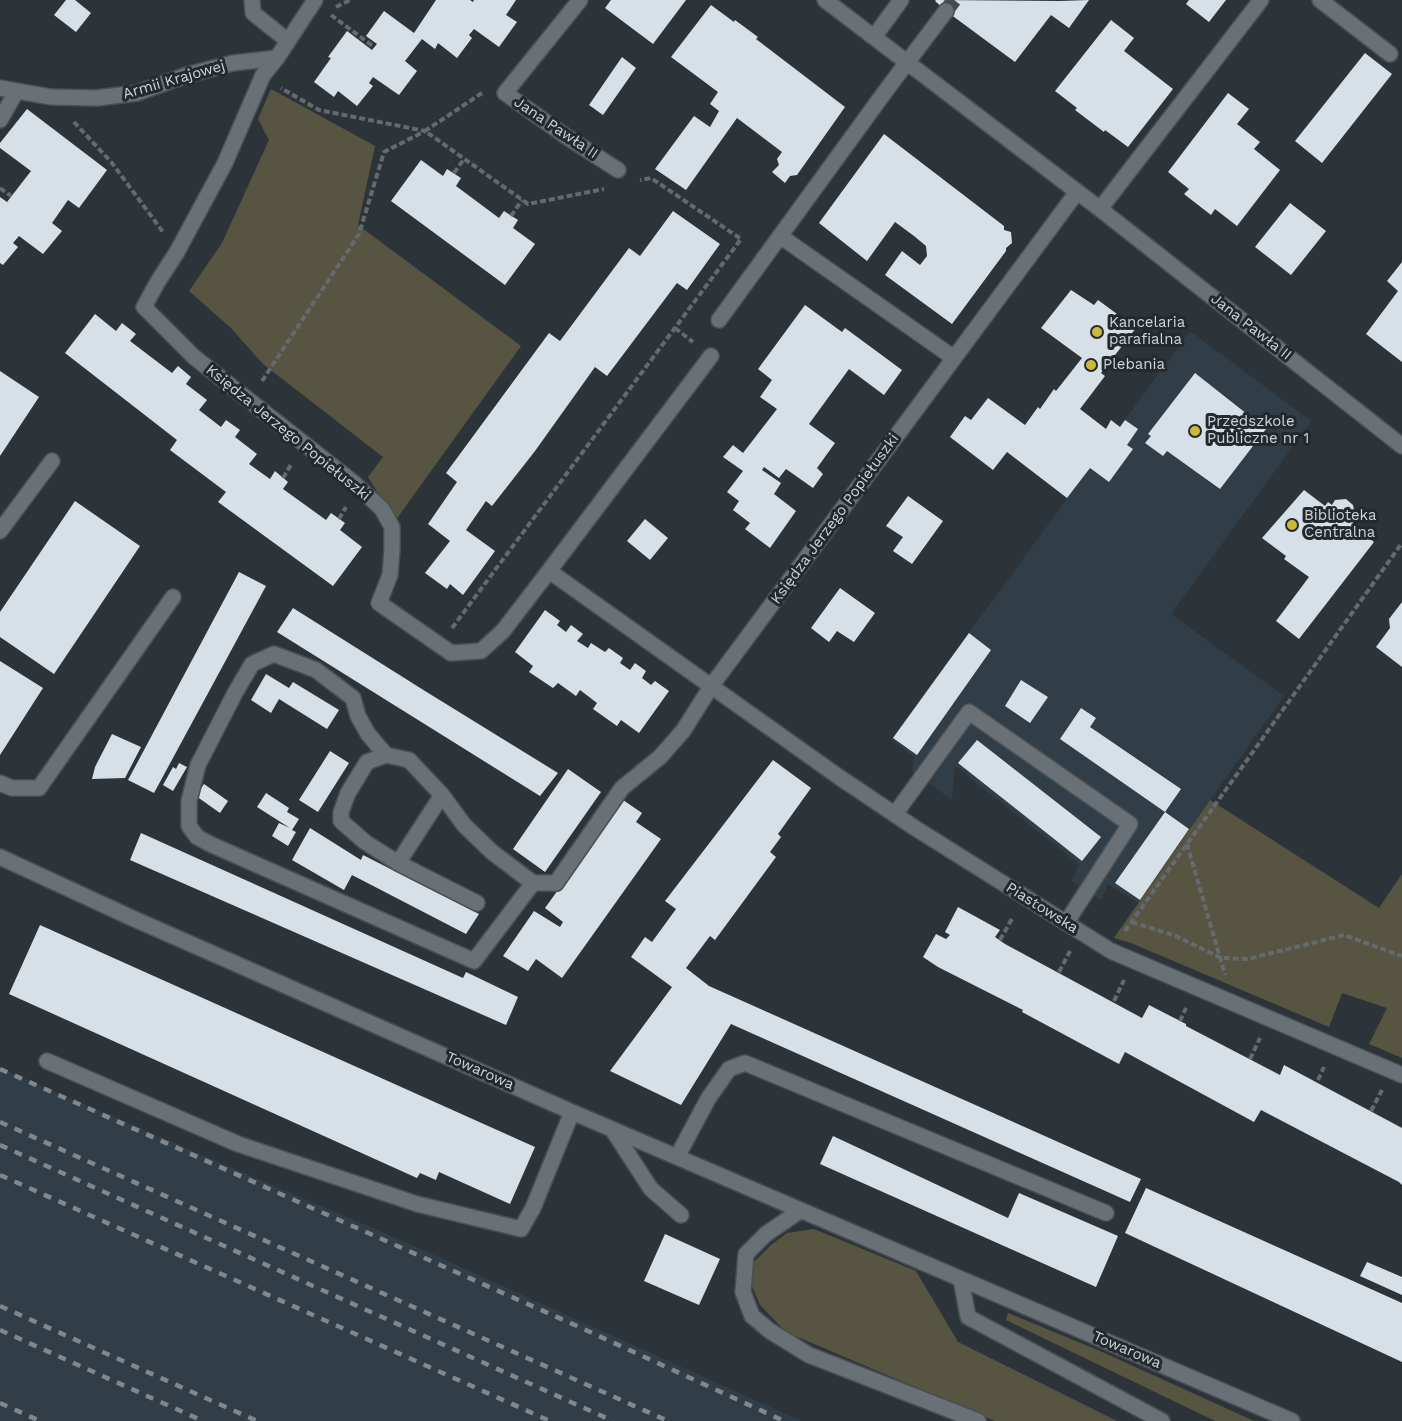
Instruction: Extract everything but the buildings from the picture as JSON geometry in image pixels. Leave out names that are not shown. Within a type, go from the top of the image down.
[{"type":"street","points":[[252,0],[253,13],[288,41]]},
{"type":"street","points":[[177,252],[225,163],[263,75],[278,58],[315,0]]},
{"type":"street","name":"Jana Pawła II","points":[[580,0],[505,93],[618,170]]},
{"type":"street","name":"Jana Pawła II","points":[[825,0],[1077,192],[1402,446]]},
{"type":"street","points":[[874,37],[901,0]]},
{"type":"street","points":[[1100,210],[1261,0]]},
{"type":"street","points":[[1320,0],[1390,54]]},
{"type":"street","points":[[719,320],[946,11]]},
{"type":"street","name":"Armii Krajowej","points":[[0,88],[51,97],[97,98],[137,93],[233,63],[278,58]]},
{"type":"street","points":[[0,120],[16,92]]},
{"type":"street","name":"Księdza Jerzego Popiełuszki","points":[[533,883],[556,883],[622,788],[660,757],[683,731],[712,685],[1077,192]]},
{"type":"street","points":[[780,236],[954,358]]},
{"type":"street","name":"Księdza Jerzego Popiełuszki","points":[[177,252],[144,307],[194,357],[354,483],[382,510],[392,527],[392,550],[390,575],[379,603],[451,653],[481,651],[503,631],[711,356]]},
{"type":"street","points":[[0,531],[52,462]]},
{"type":"street","points":[[549,571],[712,685]]},
{"type":"street","points":[[0,783],[12,788],[39,788],[173,597]]},
{"type":"street","points":[[386,755],[368,734],[358,716],[353,698],[316,670],[274,654],[252,664],[198,765],[189,801],[189,826],[197,837],[210,844],[474,961],[533,883],[492,852],[464,825],[442,795],[409,760],[386,755],[367,762],[348,793],[341,812],[341,821],[365,842],[398,863],[477,903]]},
{"type":"street","name":"Piastowska","points":[[712,685],[839,777],[1111,951],[1402,1075]]},
{"type":"street","points":[[895,814],[969,712],[1130,824],[1066,923]]},
{"type":"street","points":[[398,863],[442,795]]},
{"type":"street","name":"Towarowa","points":[[0,857],[132,918],[572,1112],[1292,1421]]},
{"type":"street","points":[[47,1061],[238,1144],[417,1204],[520,1229],[533,1208],[572,1112]]},
{"type":"street","points":[[677,1157],[708,1099],[729,1069],[746,1063],[1106,1213]]},
{"type":"street","points":[[612,1129],[651,1189],[681,1215]]},
{"type":"street","points":[[801,1210],[766,1234],[746,1254],[742,1292],[752,1316],[770,1331],[809,1355],[978,1421]]},
{"type":"street","points":[[962,1279],[968,1317],[1162,1421]]},
{"type":"path","points":[[327,13],[374,47]]},
{"type":"path","points":[[263,75],[320,110],[425,131],[528,204],[607,188]]},
{"type":"path","points":[[249,400],[359,234],[384,152],[425,131],[482,94],[489,84]]},
{"type":"path","points":[[51,97],[112,163],[177,252]]},
{"type":"path","points":[[454,174],[464,159]]},
{"type":"path","points":[[448,634],[741,239],[651,178],[629,183]]},
{"type":"path","points":[[0,188],[11,196]]},
{"type":"path","points":[[511,216],[522,200]]},
{"type":"path","points":[[1402,543],[1132,922],[1176,936],[1221,958],[1248,959],[1344,935],[1402,956]]},
{"type":"path","points":[[1187,843],[1232,1004]]},
{"type":"shaded area","points":[[271,89],[375,146],[358,225],[521,346],[395,521],[368,477],[383,457],[263,364],[231,328],[189,291],[222,243],[269,140],[258,119]]},
{"type":"shaded area","points":[[1190,331],[1311,421],[1171,614],[1284,696],[1137,903],[1108,884],[1101,900],[1072,881],[1079,864],[955,766],[952,800],[912,771],[914,757],[891,739]]},
{"type":"shaded area","points":[[1210,800],[1379,908],[1402,874],[1402,1058],[1369,1044],[1387,1008],[1342,993],[1329,1027],[1131,943],[1114,938]]},
{"type":"shaded area","points":[[0,1068],[414,1246],[801,1421],[0,1421]]},
{"type":"shaded area","points":[[814,1229],[916,1271],[958,1342],[1117,1421],[995,1421],[786,1332],[760,1305],[751,1284],[752,1264],[787,1233]]},
{"type":"shaded area","points":[[1008,1313],[1100,1351],[1254,1421],[1215,1421],[1006,1320]]},
{"type":"tunnel","points":[[946,11],[954,0]]},
{"type":"railway","points":[[0,1069],[577,1326],[784,1421]]},
{"type":"railway","points":[[0,1122],[668,1421]]},
{"type":"railway","points":[[0,1145],[613,1421]]},
{"type":"railway","points":[[0,1175],[550,1421]]},
{"type":"railway","points":[[0,1306],[257,1421]]},
{"type":"railway","points":[[0,1330],[203,1421]]},
{"type":"railway","points":[[0,1403],[40,1421]]},
{"type":"place","name":"Kancelaria parafialna","points":[[1097,332]]},
{"type":"place","name":"Plebania","points":[[1091,365]]},
{"type":"place","name":"Przedszkole Publiczne nr 1","points":[[1195,431]]},
{"type":"place","name":"Biblioteka Centralna","points":[[1292,525]]}]
